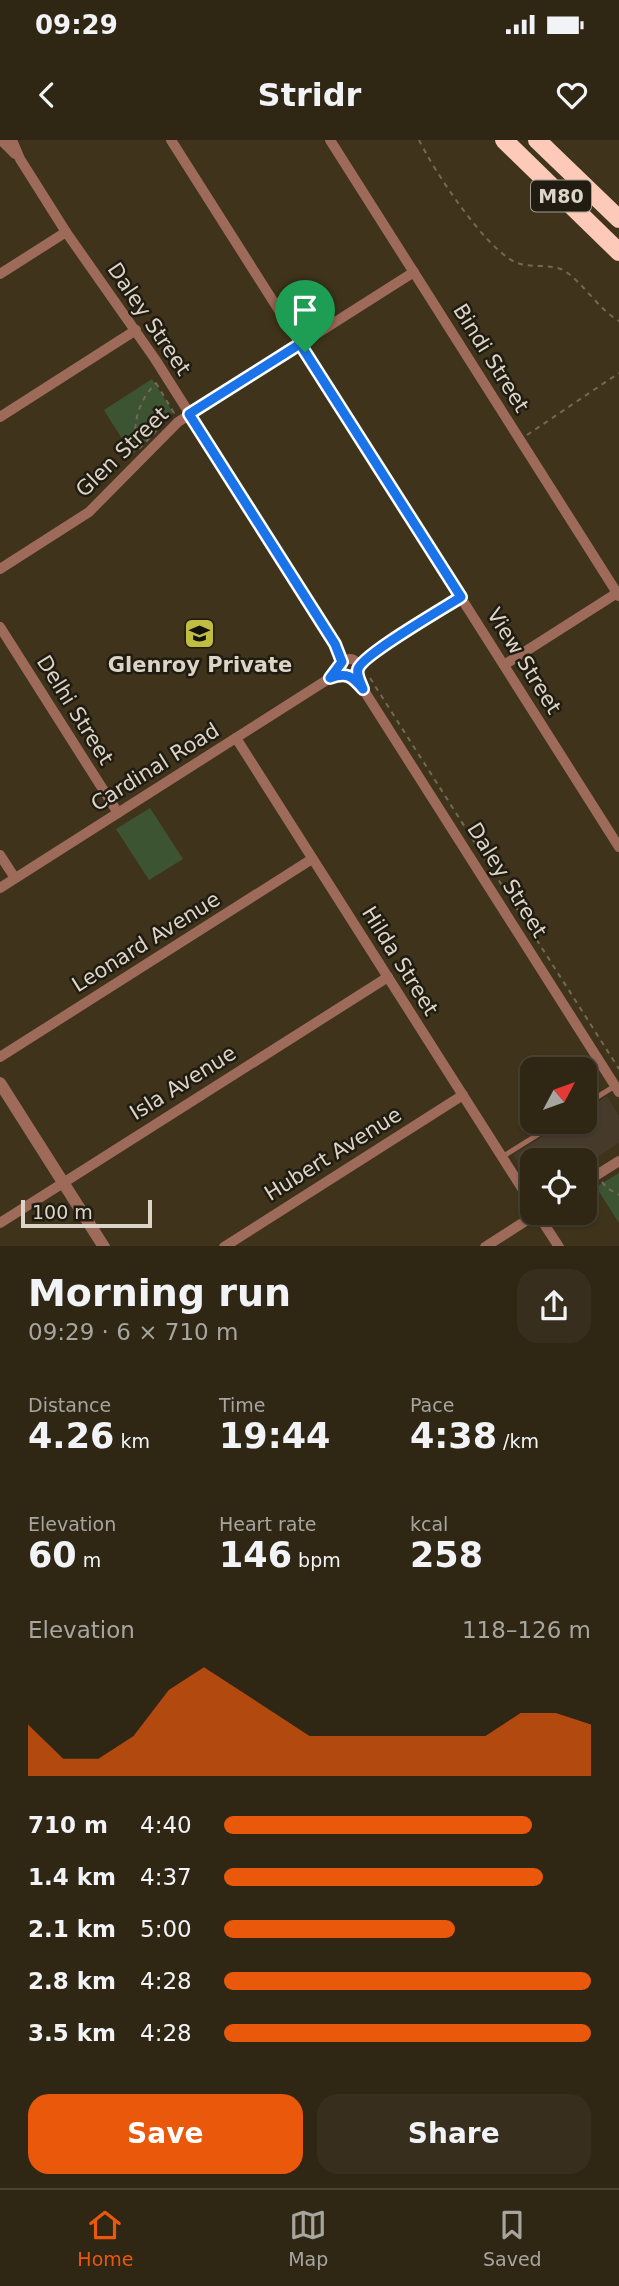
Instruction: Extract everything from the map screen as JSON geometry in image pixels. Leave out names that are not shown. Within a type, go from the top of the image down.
[{"type":"highway","name":"M80","points":[[504,140],[619,252]]},
{"type":"highway","name":"M80","points":[[537,140],[619,219]]},
{"type":"street","name":"Daley Street","points":[[1,140],[20,159]]},
{"type":"street","name":"Daley Street","points":[[12,140],[20,159],[66,232],[136,330],[617,1089]]},
{"type":"street","name":"View Street","points":[[171,140],[619,847]]},
{"type":"street","name":"Bindi Street","points":[[330,140],[618,594]]},
{"type":"street","points":[[0,274],[66,232]]},
{"type":"street","name":"Glen Street","points":[[0,569],[89,512],[189,414],[414,272]]},
{"type":"street","points":[[0,417],[136,330]]},
{"type":"street","points":[[504,665],[618,594]]},
{"type":"street","name":"Cardinal Road","points":[[0,888],[461,597]]},
{"type":"street","name":"Delhi Street","points":[[0,628],[118,813]]},
{"type":"street","name":"Hilda Street","points":[[236,738],[520,1185]]},
{"type":"street","points":[[0,855],[15,878]]},
{"type":"street","name":"Leonard Avenue","points":[[0,1057],[313,859]]},
{"type":"street","name":"Isla Avenue","points":[[0,1223],[388,977]]},
{"type":"street","points":[[0,1083],[103,1246]]},
{"type":"street","name":"Hubert Avenue","points":[[226,1246],[463,1095]]},
{"type":"street","points":[[597,1175],[619,1161]]},
{"type":"street","points":[[487,1246],[520,1225]]},
{"type":"street","points":[[545,1225],[558,1246]]},
{"type":"lane","points":[[597,1099],[617,1089]]},
{"type":"lane","points":[[502,1157],[539,1134]]},
{"type":"path","points":[[419,140],[457,200],[498,250],[518,264],[561,269],[619,321]]},
{"type":"path","points":[[520,439],[619,373]]},
{"type":"path","points":[[156,383],[174,413],[137,451],[136,417],[144,399],[156,383]]},
{"type":"path","points":[[370,678],[619,1069]]},
{"type":"shaded area","points":[[607,1096],[619,1116],[619,1143],[597,1157],[597,1148],[524,1148],[547,1134],[597,1134],[597,1102]]},
{"type":"shaded area","points":[[520,1151],[520,1166],[513,1155]]},
{"type":"green space","points":[[152,379],[172,414],[132,455],[104,410]]},
{"type":"green space","points":[[150,808],[183,859],[149,880],[116,829]]},
{"type":"green space","points":[[619,1173],[619,1223],[597,1189]]},
{"type":"place","name":"Glenroy Private","points":[[200,633]]},
{"type":"route","points":[[300,344],[305,352],[461,597],[372,654],[358,666],[356,672],[363,689],[351,675],[330,678],[342,662],[335,644],[189,414],[300,344]]}]
